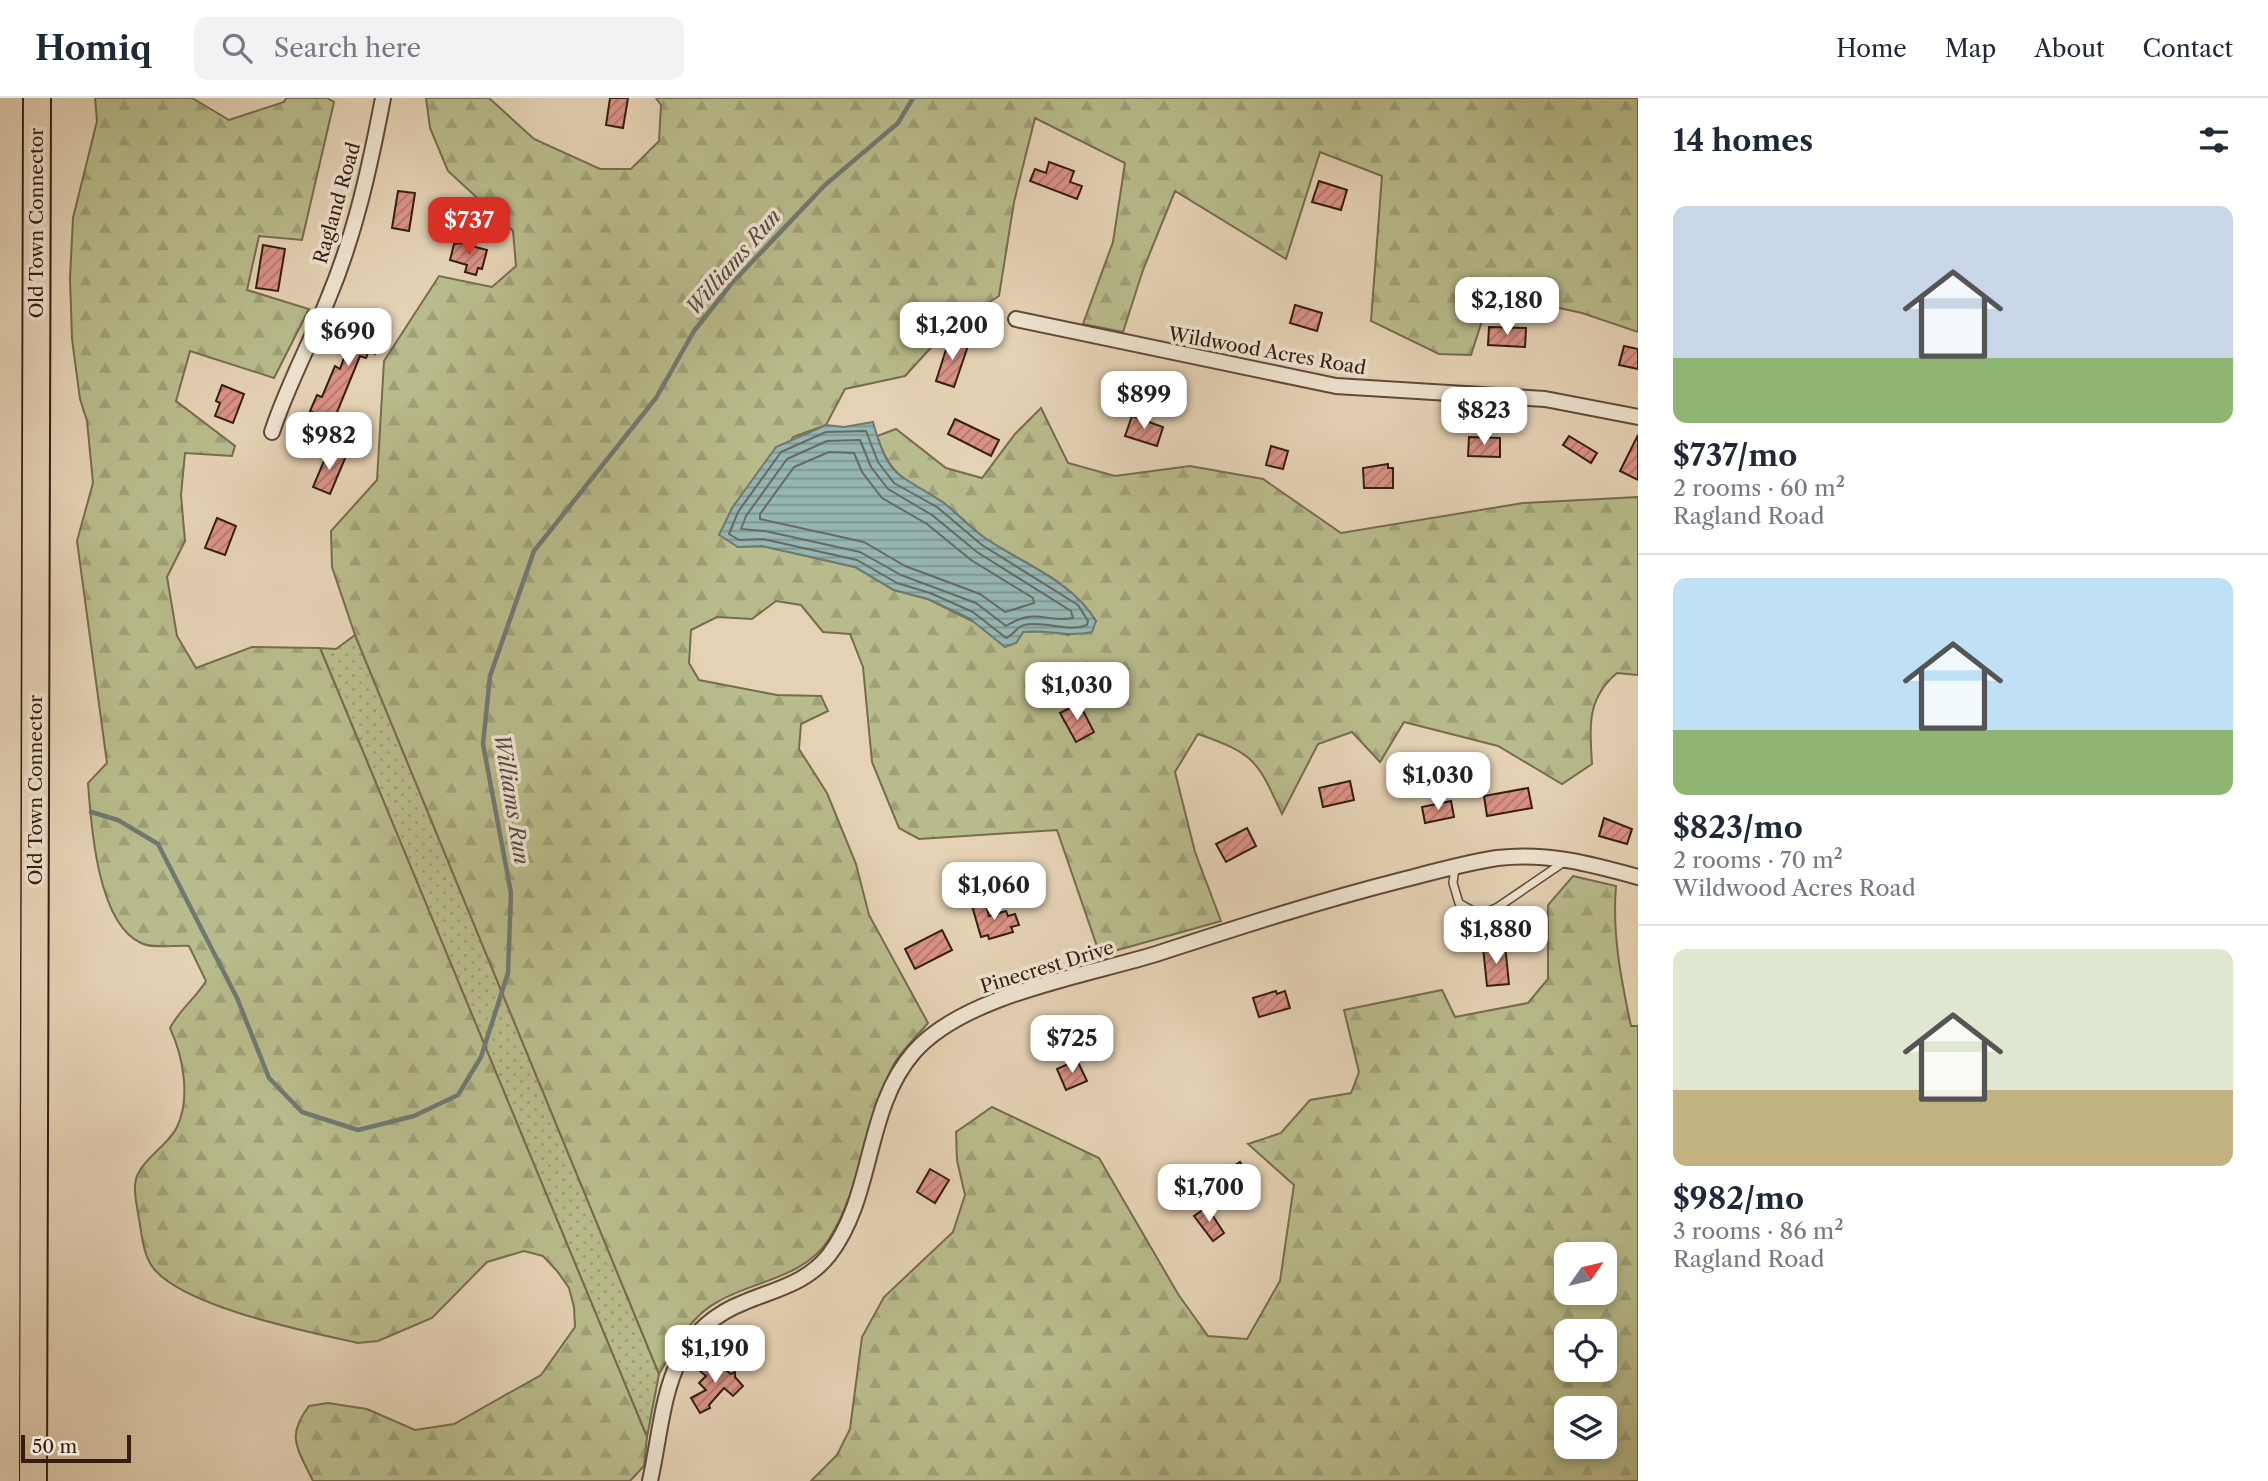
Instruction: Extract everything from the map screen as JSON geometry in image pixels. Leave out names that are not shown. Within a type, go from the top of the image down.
[{"type":"highway","name":"Old Town Connector","points":[[6,1481],[9,98]]},
{"type":"highway","name":"Old Town Connector","points":[[33,1481],[37,98]]},
{"type":"street","name":"Ragland Road","points":[[272,432],[285,392],[329,298],[345,254],[362,195],[383,98]]},
{"type":"street","name":"Wildwood Acres Road","points":[[1016,319],[1336,386],[1545,399],[1638,416]]},
{"type":"street","name":"Pinecrest Drive","points":[[650,1481],[662,1403],[680,1360],[698,1334],[725,1311],[797,1282],[828,1256],[854,1208],[893,1085],[901,1070],[926,1040],[949,1024],[1003,998],[1133,961],[1269,916],[1455,867],[1531,856],[1568,859],[1638,877]]},
{"type":"lane","points":[[1455,867],[1453,883],[1460,903],[1480,915],[1498,907],[1568,859]]},
{"type":"green space","points":[[95,98],[192,98],[229,120],[284,102],[286,98],[327,98],[334,102],[302,240],[259,236],[247,290],[309,309],[274,378],[190,351],[176,401],[235,446],[232,456],[185,453],[181,495],[185,541],[167,577],[177,636],[196,668],[252,647],[320,648],[647,1437],[644,1466],[630,1481],[313,1481],[299,1451],[296,1443],[297,1426],[309,1406],[328,1403],[367,1409],[415,1430],[454,1424],[541,1375],[575,1327],[569,1288],[543,1256],[524,1251],[487,1262],[432,1318],[378,1341],[358,1343],[220,1307],[170,1283],[154,1269],[147,1258],[135,1182],[143,1166],[169,1139],[181,1116],[184,1077],[179,1051],[170,1028],[206,981],[189,946],[146,945],[126,932],[106,894],[94,846],[88,783],[107,763],[77,541],[93,483],[87,421],[80,399],[72,339],[70,278],[73,218],[97,121]]},
{"type":"green space","points":[[426,98],[489,98],[534,139],[600,169],[631,169],[659,141],[661,105],[656,98],[1638,98],[1638,332],[1582,313],[1491,293],[1471,355],[1439,354],[1371,321],[1382,176],[1320,152],[1286,259],[1175,191],[1143,270],[1123,332],[1083,324],[1113,242],[1125,163],[1035,118],[1014,202],[999,296],[948,329],[905,376],[845,389],[826,425],[793,437],[738,547],[762,546],[855,567],[894,590],[928,599],[1016,643],[1023,632],[1046,631],[1069,635],[1096,621],[1086,607],[1061,584],[986,539],[941,501],[901,476],[888,461],[877,436],[896,429],[946,468],[982,478],[1015,434],[1041,408],[1068,463],[1115,476],[1190,466],[1263,479],[1341,533],[1523,503],[1638,497],[1638,675],[1617,673],[1600,693],[1592,714],[1592,764],[1562,784],[1498,746],[1404,722],[1380,762],[1352,732],[1318,744],[1282,814],[1252,761],[1232,747],[1198,734],[1175,772],[1195,852],[1221,921],[1100,955],[1057,830],[919,839],[899,828],[872,762],[863,667],[850,634],[823,632],[801,605],[776,601],[752,619],[717,617],[691,630],[689,663],[699,680],[777,695],[821,696],[828,711],[801,724],[799,749],[827,793],[856,864],[869,915],[928,1023],[897,1059],[884,1085],[849,1197],[829,1239],[819,1252],[793,1270],[733,1294],[709,1307],[691,1323],[659,1374],[355,635],[332,567],[331,531],[377,480],[384,361],[439,276],[492,287],[516,266],[513,231],[448,171],[430,128]]},
{"type":"green space","points":[[355,635],[659,1374],[647,1437],[320,648],[336,649]]},
{"type":"green space","points":[[1573,876],[1616,886],[1615,922],[1621,974],[1631,1026],[1638,1026],[1638,1481],[811,1481],[837,1455],[850,1429],[862,1337],[884,1297],[953,1232],[965,1195],[957,1160],[956,1132],[992,1107],[1099,1158],[1178,1294],[1208,1336],[1247,1339],[1280,1281],[1294,1185],[1248,1144],[1281,1133],[1310,1100],[1351,1093],[1359,1072],[1344,1010],[1442,990],[1455,1017],[1528,1003],[1548,979],[1548,905]]},
{"type":"water","points":[[873,422],[884,455],[897,473],[944,503],[985,538],[1046,574],[1074,595],[1096,621],[1092,632],[1023,632],[1016,643],[1005,647],[969,618],[928,599],[894,590],[855,567],[762,546],[738,547],[719,535],[732,508],[776,447],[826,425],[844,427]]},
{"type":"building","points":[[610,98],[628,98],[623,128],[606,125]]},
{"type":"building","points":[[1049,162],[1074,171],[1070,182],[1082,186],[1077,199],[1030,181],[1035,169],[1046,173]]},
{"type":"building","points":[[1319,181],[1347,190],[1341,210],[1312,202]]},
{"type":"building","points":[[398,191],[415,193],[409,231],[392,228]]},
{"type":"building","points":[[454,244],[487,250],[482,269],[478,268],[476,275],[465,272],[467,265],[450,260]]},
{"type":"building","points":[[263,245],[285,249],[278,291],[256,288]]},
{"type":"building","points":[[1295,305],[1322,313],[1317,331],[1290,323]]},
{"type":"building","points":[[363,318],[386,328],[375,354],[369,351],[366,358],[360,356],[333,422],[310,411],[317,395],[322,397],[335,366],[340,369],[356,324],[360,325]]},
{"type":"building","points":[[1489,327],[1526,328],[1525,347],[1488,345]]},
{"type":"building","points":[[950,337],[969,343],[954,387],[936,381]]},
{"type":"building","points":[[1624,346],[1638,349],[1638,369],[1619,365]]},
{"type":"building","points":[[222,385],[244,394],[233,423],[215,416],[220,403],[216,401]]},
{"type":"building","points":[[1132,416],[1163,427],[1157,446],[1125,436]]},
{"type":"building","points":[[955,419],[999,440],[991,456],[948,434]]},
{"type":"building","points":[[1638,435],[1638,480],[1620,471]]},
{"type":"building","points":[[1569,436],[1597,453],[1591,463],[1563,445]]},
{"type":"building","points":[[1469,437],[1500,438],[1500,457],[1468,456]]},
{"type":"building","points":[[1271,446],[1288,451],[1283,469],[1266,465]]},
{"type":"building","points":[[329,449],[346,456],[330,494],[313,487]]},
{"type":"building","points":[[1388,464],[1388,468],[1393,468],[1393,488],[1364,488],[1363,468]]},
{"type":"building","points":[[217,518],[236,526],[225,555],[205,548]]},
{"type":"building","points":[[1079,703],[1094,732],[1076,742],[1060,713]]},
{"type":"building","points":[[1350,781],[1354,800],[1323,807],[1319,788]]},
{"type":"building","points":[[1528,788],[1532,808],[1487,816],[1484,796]]},
{"type":"building","points":[[1451,801],[1454,817],[1425,823],[1422,807]]},
{"type":"building","points":[[1604,818],[1632,829],[1627,844],[1599,836]]},
{"type":"building","points":[[1247,828],[1256,846],[1226,862],[1216,844]]},
{"type":"building","points":[[985,902],[989,916],[1006,911],[1008,916],[1015,914],[1019,925],[1011,927],[1013,932],[989,939],[988,935],[981,937],[972,906]]},
{"type":"building","points":[[942,930],[952,950],[915,969],[905,949]]},
{"type":"building","points":[[1505,945],[1509,984],[1487,986],[1483,947]]},
{"type":"building","points":[[1276,991],[1277,994],[1285,991],[1290,1008],[1259,1017],[1253,998]]},
{"type":"building","points":[[1077,1060],[1087,1081],[1066,1090],[1057,1069]]},
{"type":"building","points":[[1240,1162],[1246,1171],[1204,1199],[1198,1190]]},
{"type":"building","points":[[930,1169],[949,1180],[935,1203],[917,1192]]},
{"type":"building","points":[[1207,1207],[1224,1233],[1213,1241],[1194,1216]]},
{"type":"building","points":[[711,1359],[731,1374],[735,1372],[735,1377],[743,1386],[733,1396],[724,1388],[709,1405],[710,1408],[700,1413],[691,1398],[706,1390],[699,1383],[706,1376],[700,1371]]},
{"type":"waterway","name":"Williams Run","points":[[91,812],[118,820],[158,844],[237,998],[269,1078],[302,1112],[358,1130],[414,1116],[458,1095],[481,1057],[508,973],[511,893],[483,744],[490,676],[534,551],[656,398],[694,331],[732,283],[825,185],[898,123],[913,98]]}]
